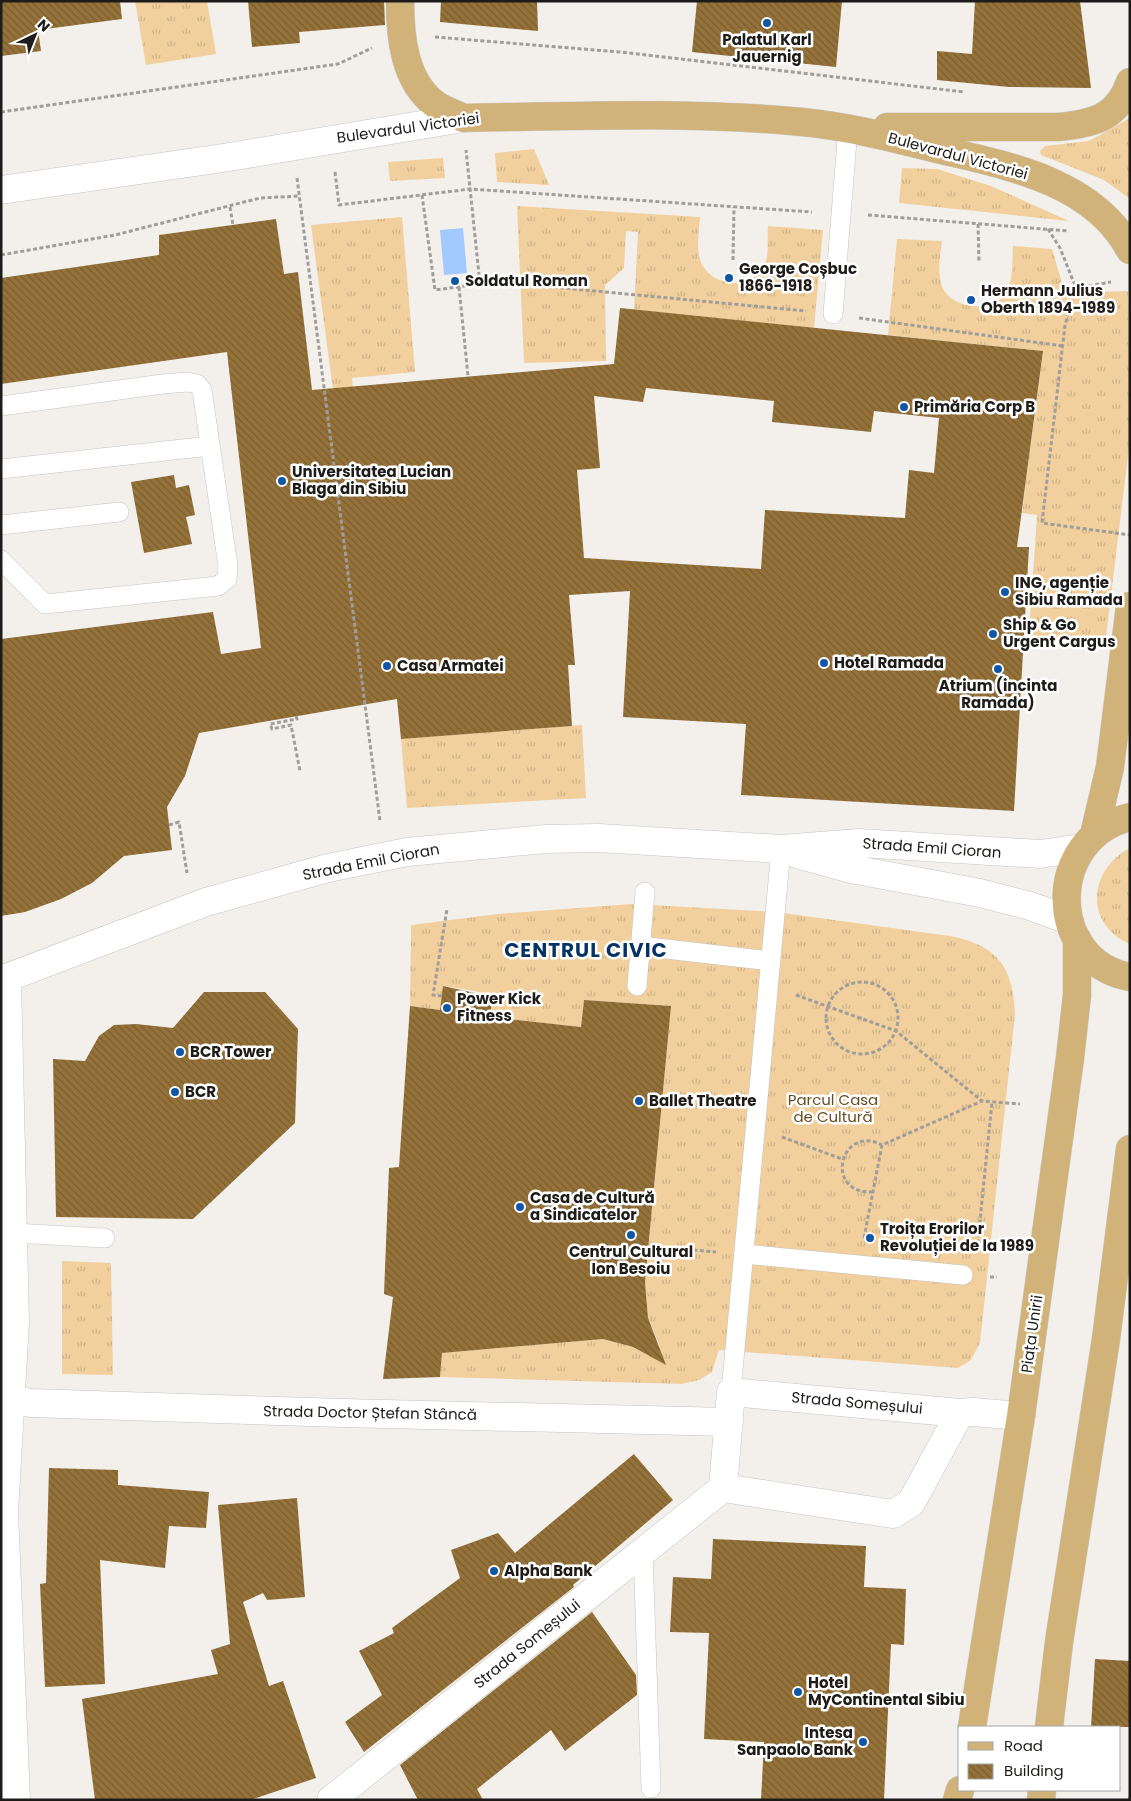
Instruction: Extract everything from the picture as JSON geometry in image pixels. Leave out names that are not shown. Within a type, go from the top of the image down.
[{"type":"main road","points":[[400,1],[400,35],[412,72],[424,93],[436,104],[463,118]]},
{"type":"main road","name":"Bulevardul Victoriei","points":[[848,128],[930,126],[1058,127],[1081,125],[1102,118],[1115,108],[1130,82]]},
{"type":"main road","name":"Bulevardul Victoriei","points":[[463,118],[649,115],[801,122],[848,128],[981,159],[1064,188],[1101,212],[1116,228],[1130,250]]},
{"type":"main road","points":[[1088,842],[1110,766],[1130,606]]},
{"type":"main road","points":[[1088,842],[1110,825],[1130,817]]},
{"type":"main road","name":"Piața Unirii","points":[[972,1726],[1020,1416],[1078,995],[1073,929],[1066,905],[1068,875],[1088,842]]},
{"type":"main road","points":[[1073,929],[1089,955],[1105,967],[1130,977]]},
{"type":"main road","points":[[1049,1726],[1059,1642],[1106,1339],[1130,1150]]},
{"type":"street","name":"Bulevardul Victoriei","points":[[1,190],[463,118]]},
{"type":"street","name":"Strada Emil Cioran","points":[[4,979],[215,900],[328,868],[407,852],[537,840],[599,838],[782,849],[859,843],[1040,854],[1088,842]]},
{"type":"street","name":"Strada Emil Cioran","points":[[782,849],[851,870],[980,893],[1030,906],[1073,929]]},
{"type":"street","points":[[4,979],[15,1351],[4,1456],[4,1512],[16,1800]]},
{"type":"street","points":[[731,1392],[723,1488],[893,1514],[911,1503],[960,1413]]},
{"type":"street","name":"Strada Someșului","points":[[731,1392],[960,1413],[973,1412],[1020,1416]]},
{"type":"street","name":"Strada Doctor Ștefan Stâncă","points":[[10,1399],[31,1403],[343,1413],[729,1422]]},
{"type":"street","name":"Strada Someșului","points":[[330,1800],[723,1488]]},
{"type":"lane","points":[[833,314],[848,128]]},
{"type":"lane","points":[[1,406],[188,382],[198,384],[202,390],[228,566],[227,579],[218,586],[45,604],[1,560]]},
{"type":"lane","points":[[1,469],[210,446]]},
{"type":"lane","points":[[1,525],[119,512]]},
{"type":"lane","points":[[731,1392],[782,849]]},
{"type":"lane","points":[[637,986],[645,892]]},
{"type":"lane","points":[[640,946],[771,961]]},
{"type":"lane","points":[[13,1233],[105,1238]]},
{"type":"lane","points":[[744,1254],[963,1275]]},
{"type":"lane","points":[[643,1551],[651,1788]]},
{"type":"path","points":[[1,112],[338,64],[400,35],[620,52],[968,92]]},
{"type":"path","points":[[422,195],[435,290],[480,284],[463,118]]},
{"type":"path","points":[[331,139],[339,205],[470,189],[842,213],[1073,231]]},
{"type":"path","points":[[292,146],[380,821]]},
{"type":"path","points":[[1,255],[115,235],[260,198],[300,196]]},
{"type":"path","points":[[230,207],[233,225]]},
{"type":"path","points":[[733,260],[734,207]]},
{"type":"path","points":[[978,224],[979,262]]},
{"type":"path","points":[[1048,229],[1060,248],[1076,288],[1066,325],[1042,523],[1130,535]]},
{"type":"path","points":[[1076,288],[1111,282]]},
{"type":"path","points":[[521,284],[833,314],[1063,346]]},
{"type":"path","points":[[459,287],[468,376]]},
{"type":"path","points":[[296,716],[297,719],[270,724],[272,729],[291,725],[300,771]]},
{"type":"path","points":[[169,825],[179,822],[188,879]]},
{"type":"path","points":[[442,996],[433,995],[447,909]]},
{"type":"path","points":[[863,982],[874,984],[884,989],[892,998],[898,1020],[896,1031],[890,1041],[880,1050],[868,1054],[856,1054],[834,1042],[828,1031],[827,1006],[841,988],[863,982]]},
{"type":"path","points":[[827,1006],[896,1031],[982,1101]]},
{"type":"path","points":[[873,1192],[864,1193],[852,1188],[845,1180],[842,1159],[856,1143],[865,1140],[882,1145],[982,1101],[1020,1104]]},
{"type":"path","points":[[978,1239],[992,1102]]},
{"type":"path","points":[[756,1128],[842,1159]]},
{"type":"path","points":[[858,1265],[882,1145]]},
{"type":"path","points":[[648,1246],[744,1254]]},
{"type":"green space","points":[[135,1],[207,1],[216,54],[146,65]]},
{"type":"green space","points":[[1130,118],[1130,199],[1104,180],[1041,155],[1040,151],[1045,146],[1089,141]]},
{"type":"green space","points":[[534,149],[549,185],[497,182],[495,153]]},
{"type":"green space","points":[[443,158],[445,178],[390,181],[388,162]]},
{"type":"green space","points":[[902,168],[937,169],[991,186],[1069,221],[899,203]]},
{"type":"green space","points":[[517,206],[700,217],[698,252],[703,267],[711,275],[731,283],[752,279],[760,272],[767,257],[768,226],[823,230],[814,328],[634,310],[638,232],[626,231],[624,268],[605,285],[606,361],[524,363]]},
{"type":"green space","points":[[402,217],[415,372],[352,378],[374,605],[362,607],[311,225]]},
{"type":"green space","points":[[897,239],[942,241],[939,269],[942,286],[952,299],[969,306],[987,305],[1002,298],[1006,293],[1012,273],[1013,246],[1052,249],[1065,293],[1128,291],[1130,440],[1105,644],[1029,635],[1037,515],[1022,513],[1043,351],[888,335]]},
{"type":"green space","points":[[582,725],[586,798],[407,808],[401,739]]},
{"type":"green space","points":[[1130,848],[1130,944],[1115,935],[1104,924],[1097,896],[1100,882],[1106,869],[1116,857]]},
{"type":"green space","name":"Parcul Casa de Cultură","points":[[632,904],[776,912],[950,936],[980,945],[999,960],[1011,983],[1015,1014],[980,1343],[971,1360],[958,1368],[719,1350],[712,1372],[699,1380],[681,1384],[440,1377],[442,1353],[603,1339],[633,1347],[649,1356],[660,1347],[648,1318],[645,1282],[671,1006],[584,1000],[581,1027],[491,1017],[491,1002],[484,995],[475,991],[444,986],[440,1010],[410,1006],[411,925],[498,914]]},
{"type":"green space","points":[[62,1261],[111,1263],[113,1375],[62,1374]]},
{"type":"water","points":[[463,228],[467,273],[444,275],[440,230]]},
{"type":"building","points":[[1,1],[120,1],[122,19],[38,30],[41,51],[1,56]]},
{"type":"building","points":[[248,1],[384,1],[385,25],[299,32],[300,43],[252,47]]},
{"type":"building","points":[[441,1],[537,1],[538,31],[440,22]]},
{"type":"building","name":"Palatul Karl Jauernig","points":[[697,1],[842,1],[836,67],[692,52]]},
{"type":"building","points":[[975,1],[1080,1],[1091,88],[1009,87],[937,80],[937,51],[972,54]]},
{"type":"building","points":[[276,219],[284,274],[298,272],[312,390],[614,364],[620,308],[1043,351],[1017,547],[1029,547],[1014,811],[741,795],[746,724],[623,717],[630,591],[569,595],[575,665],[568,665],[572,726],[401,739],[397,699],[199,733],[185,776],[167,807],[172,850],[124,856],[92,883],[61,899],[25,912],[1,916],[1,639],[213,612],[221,654],[261,648],[227,352],[1,384],[1,278],[159,255],[159,235]],"holes":[[[646,388],[774,401],[772,422],[871,432],[874,411],[939,418],[934,473],[909,470],[905,518],[765,510],[761,569],[584,558],[577,470],[600,468],[594,396],[643,402]]]},
{"type":"building","points":[[174,475],[176,488],[189,485],[195,515],[186,517],[192,544],[144,553],[131,482]]},
{"type":"building","name":"Casa de Cultură a Sindicatelor","points":[[443,986],[484,995],[491,1002],[491,1017],[581,1027],[584,1000],[671,1006],[645,1282],[648,1318],[666,1365],[633,1347],[603,1339],[442,1353],[440,1377],[383,1379],[393,1297],[384,1294],[389,1168],[399,1167],[410,1006],[440,1010]]},
{"type":"building","name":"BCR","points":[[204,992],[265,992],[298,1029],[295,1123],[193,1219],[56,1217],[53,1059],[85,1061],[99,1036],[114,1025],[136,1024],[173,1028]]},
{"type":"building","points":[[634,1454],[673,1500],[573,1585],[574,1587],[364,1752],[345,1722],[382,1695],[359,1651],[394,1633],[392,1628],[460,1578],[451,1550],[498,1533],[515,1553]]},
{"type":"building","points":[[49,1468],[118,1470],[118,1485],[209,1492],[206,1528],[169,1526],[165,1568],[100,1560],[105,1684],[45,1687],[40,1584],[46,1583]]},
{"type":"building","points":[[297,1498],[305,1597],[267,1600],[263,1593],[243,1602],[269,1686],[283,1681],[316,1778],[250,1800],[95,1800],[82,1699],[218,1674],[211,1650],[230,1644],[218,1505]]},
{"type":"building","name":"Hotel MyContinental Sibiu","points":[[713,1539],[866,1546],[864,1587],[906,1589],[904,1645],[891,1644],[884,1800],[761,1800],[764,1742],[704,1739],[709,1633],[670,1632],[673,1577],[711,1579]]},
{"type":"building","points":[[592,1612],[636,1675],[637,1695],[565,1751],[551,1730],[477,1789],[483,1800],[418,1800],[400,1765]]},
{"type":"building","points":[[1095,1659],[1130,1661],[1130,1727],[1091,1726]]},
{"type":"place","name":"Palatul Karl Jauernig","points":[[767,23]]},
{"type":"place","name":"George Coșbuc 1866-1918","points":[[729,278]]},
{"type":"place","name":"Soldatul Roman","points":[[455,281]]},
{"type":"place","name":"Hermann Julius Oberth 1894-1989","points":[[971,300]]},
{"type":"place","name":"Primăria Corp B","points":[[904,407]]},
{"type":"place","name":"Universitatea Lucian Blaga din Sibiu","points":[[282,481]]},
{"type":"place","name":"ING, agenție Sibiu Ramada","points":[[1005,592]]},
{"type":"place","name":"Ship & Go Urgent Cargus","points":[[993,634]]},
{"type":"place","name":"Hotel Ramada","points":[[824,663]]},
{"type":"place","name":"Casa Armatei","points":[[387,666]]},
{"type":"place","name":"Atrium (incinta Ramada)","points":[[998,669]]},
{"type":"place","name":"Power Kick Fitness","points":[[447,1008]]},
{"type":"place","name":"BCR Tower","points":[[180,1052]]},
{"type":"place","name":"BCR","points":[[175,1092]]},
{"type":"place","name":"Ballet Theatre","points":[[639,1101]]},
{"type":"place","name":"Casa de Cultură a Sindicatelor","points":[[520,1207]]},
{"type":"place","name":"Centrul Cultural Ion Besoiu","points":[[631,1235]]},
{"type":"place","name":"Troița Erorilor Revoluției de la 1989","points":[[870,1238]]},
{"type":"place","name":"Alpha Bank","points":[[494,1571]]},
{"type":"place","name":"Hotel MyContinental Sibiu","points":[[798,1692]]},
{"type":"place","name":"Intesa Sanpaolo Bank","points":[[863,1742]]},
{"type":"district","name":"CENTRUL CIVIC","points":[[586,950]]}]
